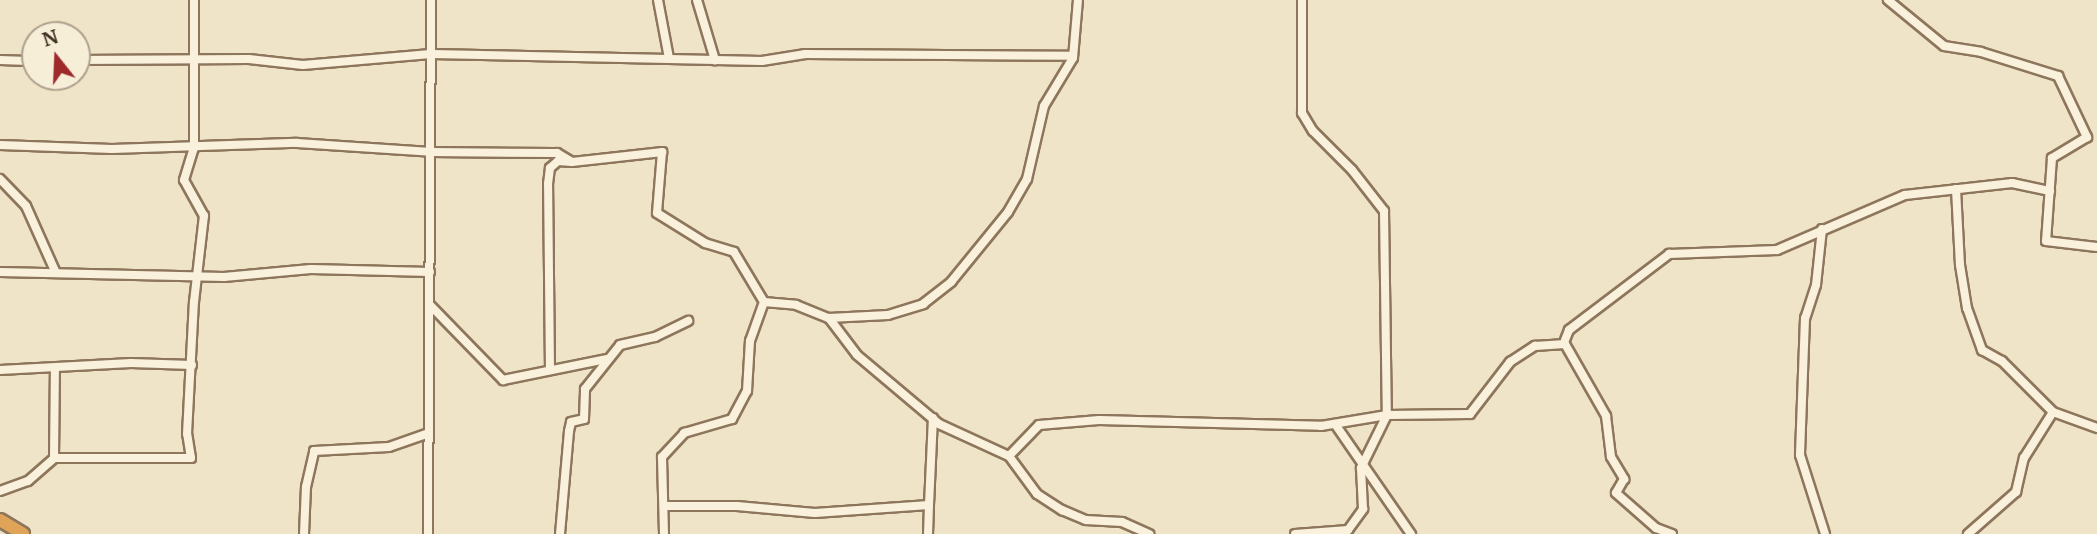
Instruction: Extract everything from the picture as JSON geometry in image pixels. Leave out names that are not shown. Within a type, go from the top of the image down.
[{"type":"highway","points":[[0,520],[23,534]]},
{"type":"street","points":[[0,491],[28,481],[54,458],[191,458],[196,276],[204,216],[184,180],[194,148],[194,0]]},
{"type":"street","points":[[697,0],[715,60]]},
{"type":"street","points":[[764,302],[796,305],[829,318],[888,315],[923,304],[951,282],[1008,212],[1027,179],[1044,106],[1073,56],[1078,0]]},
{"type":"street","points":[[1295,534],[1348,530],[1363,509],[1364,462],[1387,415],[1384,211],[1352,170],[1313,131],[1302,113],[1302,0]]},
{"type":"street","points":[[1888,0],[1944,46],[1981,52],[2058,76],[2087,137],[2052,158],[2046,241],[2097,247]]},
{"type":"street","points":[[660,2],[669,58]]},
{"type":"street","points":[[428,534],[430,3]]},
{"type":"street","points":[[91,60],[193,58],[303,65],[431,54],[762,61],[805,54],[1073,56]]},
{"type":"street","points":[[0,60],[21,61]]},
{"type":"street","points":[[0,145],[194,148],[297,143],[431,152],[557,153],[572,162]]},
{"type":"street","points":[[550,370],[548,184],[550,168],[558,161],[572,162],[662,152],[657,213],[705,243],[733,252],[764,302]]},
{"type":"street","points":[[0,179],[26,206],[56,273]]},
{"type":"street","points":[[1564,340],[1569,330],[1669,254],[1777,250],[1905,195],[2012,183],[2049,191]]},
{"type":"street","points":[[1956,189],[1966,297],[1982,350],[2002,361],[2053,412],[2097,428]]},
{"type":"street","points":[[1822,229],[1816,285],[1805,318],[1800,455],[1825,534]]},
{"type":"street","points":[[0,272],[196,276],[310,269],[430,272]]},
{"type":"street","points":[[664,534],[661,467],[665,452],[684,433],[729,422],[743,402],[750,341],[764,302]]},
{"type":"street","points":[[430,305],[499,379],[606,359]]},
{"type":"street","points":[[829,318],[856,355],[951,433],[971,435],[1009,456],[1037,494],[1062,510],[1086,520],[1122,522],[1149,534]]},
{"type":"street","points":[[560,534],[569,431],[571,422],[584,419],[585,389],[606,359],[620,345],[655,337],[688,321]]},
{"type":"street","points":[[1009,456],[1039,425],[1099,420],[1335,424],[1387,415],[1470,414],[1510,362],[1535,346],[1565,344],[1606,416],[1611,457],[1624,479],[1616,493],[1656,528],[1672,534]]},
{"type":"street","points":[[0,370],[131,363],[192,365]]},
{"type":"street","points":[[54,458],[55,369]]},
{"type":"street","points":[[1968,534],[2016,492],[2024,458],[2053,412]]},
{"type":"street","points":[[928,534],[933,418]]},
{"type":"street","points":[[1335,424],[1364,462],[1411,534]]},
{"type":"street","points":[[304,534],[306,488],[314,451],[389,447],[429,433]]},
{"type":"street","points":[[664,506],[826,513],[929,505]]}]
